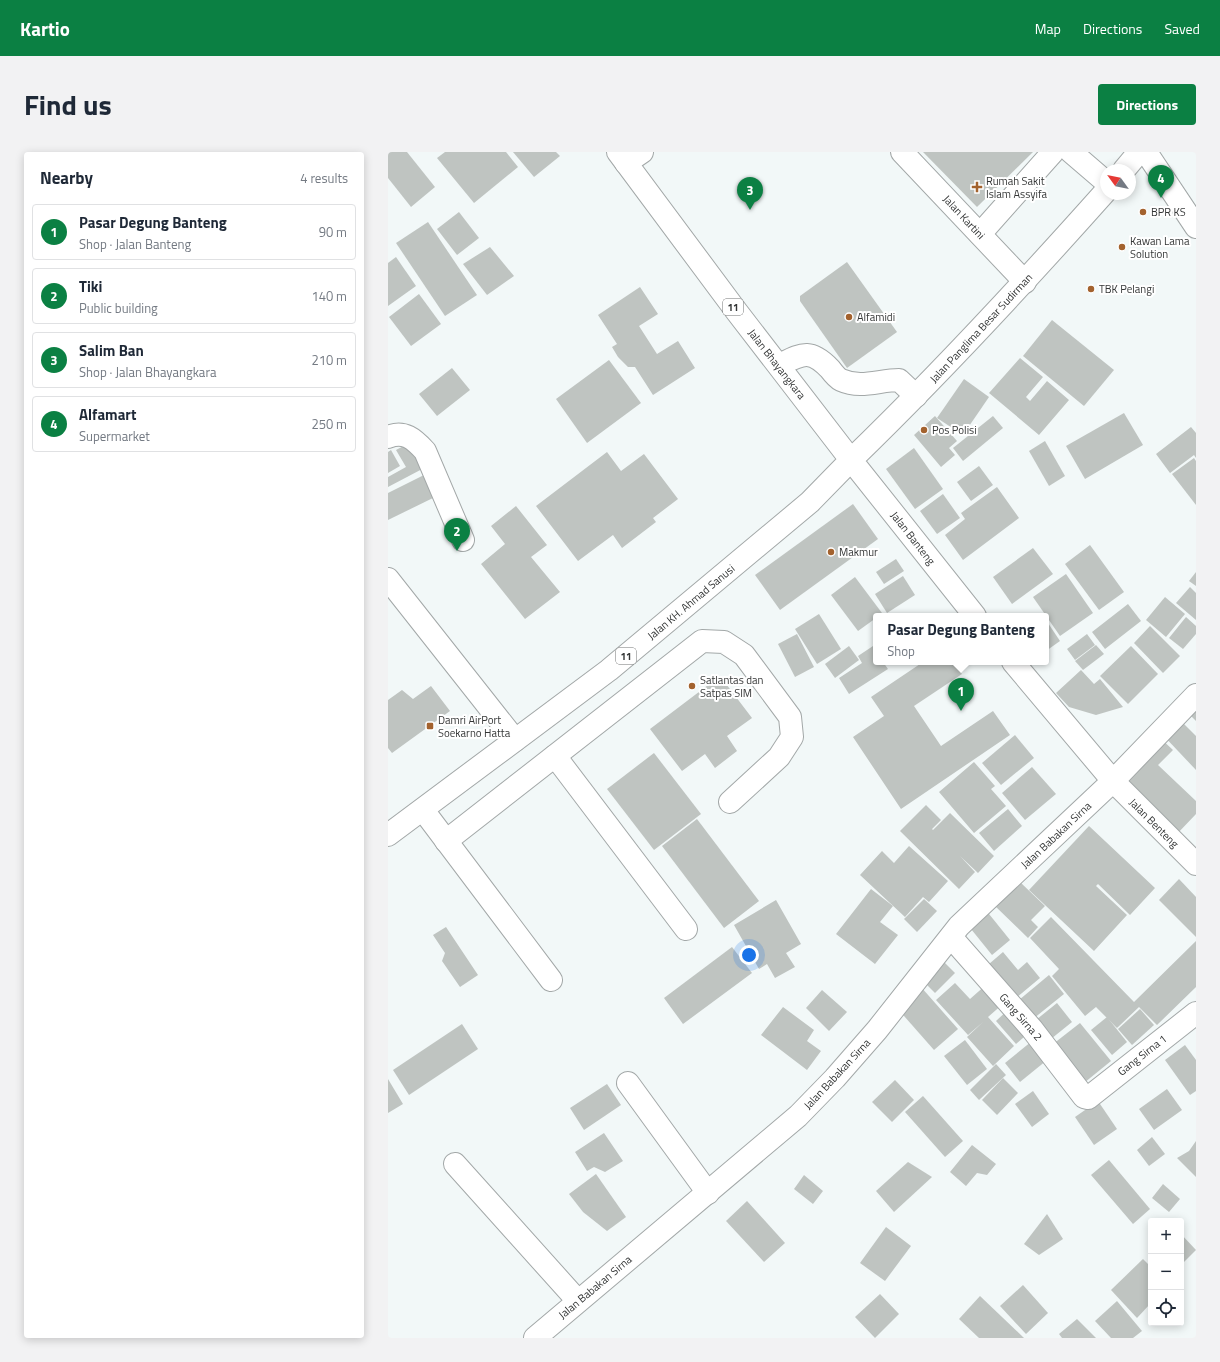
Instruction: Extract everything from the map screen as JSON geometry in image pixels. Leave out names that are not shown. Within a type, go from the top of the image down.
[{"type":"main road","name":"Jalan Kartini","points":[[902,152],[1025,282]]},
{"type":"main road","points":[[980,234],[1054,152]]},
{"type":"main road","points":[[1071,152],[1100,177]]},
{"type":"main road","points":[[1129,164],[1139,152]]},
{"type":"main road","points":[[1146,152],[1196,227]]},
{"type":"main road","name":"Jalan Bhayangkara","points":[[629,156],[779,365],[851,460]]},
{"type":"main road","name":"Jalan Panglima Besar Sudirman","points":[[851,460],[916,396],[1025,282],[1100,198]]},
{"type":"main road","points":[[779,365],[801,354],[809,354],[822,361],[840,380],[861,385],[887,380],[899,380],[916,396]]},
{"type":"main road","points":[[388,437],[395,434],[406,435],[415,440],[425,451],[463,540]]},
{"type":"main road","name":"Jalan Banteng","points":[[851,460],[973,613]]},
{"type":"main road","name":"Jalan KH. Ahmad Sanusi","points":[[388,835],[616,665],[810,502],[851,460]]},
{"type":"main road","points":[[388,579],[516,740]]},
{"type":"main road","points":[[446,841],[702,641],[724,642],[744,655],[790,717],[792,737],[779,757],[730,802]]},
{"type":"main road","points":[[1015,665],[1112,781]]},
{"type":"main road","name":"Jalan Babakan Sirna","points":[[548,1334],[578,1301],[779,1134],[835,1078],[877,1030],[959,926],[1112,781],[1196,695]]},
{"type":"main road","points":[[555,756],[686,929]]},
{"type":"main road","name":"Jalan Benteng","points":[[1112,781],[1196,864]]},
{"type":"main road","points":[[423,810],[551,980]]},
{"type":"main road","name":"Gang Sirna 2","points":[[951,937],[1032,1029],[1074,1086],[1084,1097],[1088,1098]]},
{"type":"main road","name":"Gang Sirna 1","points":[[1088,1098],[1196,1013]]},
{"type":"main road","points":[[628,1083],[708,1193]]},
{"type":"main road","points":[[455,1164],[578,1301]]},
{"type":"building","points":[[388,152],[407,152],[435,187],[411,207],[388,178]]},
{"type":"building","points":[[445,152],[506,152],[518,167],[474,203],[437,158]]},
{"type":"building","points":[[513,152],[556,152],[560,156],[534,177]]},
{"type":"building","name":"Rumah Sakit Islam Assyifa","points":[[923,152],[1033,152],[977,207]]},
{"type":"building","points":[[459,212],[479,238],[457,255],[437,229]]},
{"type":"building","points":[[428,222],[477,295],[445,316],[396,243]]},
{"type":"building","points":[[490,247],[514,276],[487,295],[463,264]]},
{"type":"building","points":[[396,257],[416,286],[388,306],[388,263]]},
{"type":"building","name":"Alfamidi","points":[[847,262],[897,332],[847,368],[800,301],[800,296]]},
{"type":"building","points":[[640,287],[658,314],[639,326],[657,354],[678,341],[695,368],[653,395],[635,367],[628,367],[618,357],[612,347],[617,344],[598,315]]},
{"type":"building","points":[[419,294],[441,324],[411,346],[389,317]]},
{"type":"building","points":[[1052,320],[1114,370],[1084,406],[1023,356]]},
{"type":"building","points":[[1020,358],[1043,377],[1026,397],[1030,401],[1047,381],[1069,400],[1039,435],[989,393]]},
{"type":"building","points":[[609,360],[641,403],[587,443],[556,399]]},
{"type":"building","points":[[452,368],[470,390],[437,416],[419,394]]},
{"type":"building","points":[[964,379],[989,397],[963,435],[937,418]]},
{"type":"building","points":[[1124,413],[1143,445],[1085,479],[1066,446]]},
{"type":"building","points":[[935,416],[957,441],[949,448],[955,455],[941,467],[914,435]]},
{"type":"building","points":[[993,416],[1003,428],[963,461],[953,448]]},
{"type":"building","points":[[1191,427],[1196,433],[1196,458],[1194,455],[1170,473],[1156,454]]},
{"type":"building","points":[[413,441],[426,467],[388,487],[388,477],[406,467],[396,450]]},
{"type":"building","points":[[1045,441],[1065,476],[1049,486],[1029,451]]},
{"type":"building","points":[[914,448],[943,489],[915,509],[886,469]]},
{"type":"building","points":[[391,450],[400,466],[388,473],[388,452]]},
{"type":"building","points":[[607,452],[621,471],[644,454],[678,499],[653,518],[656,522],[622,548],[613,535],[578,561],[536,506]]},
{"type":"building","points":[[1194,458],[1196,461],[1196,505],[1172,474]]},
{"type":"building","points":[[979,466],[993,485],[971,501],[957,482]]},
{"type":"building","points":[[424,475],[435,497],[388,520],[388,493]]},
{"type":"building","points":[[997,487],[1019,518],[963,560],[945,535],[965,519],[961,513]]},
{"type":"building","points":[[943,494],[960,518],[937,534],[920,511]]},
{"type":"building","points":[[853,504],[878,539],[780,610],[755,575]]},
{"type":"building","points":[[516,506],[547,545],[531,557],[560,592],[525,619],[481,564],[505,544],[491,526]]},
{"type":"building","points":[[1090,545],[1124,592],[1099,610],[1065,564]]},
{"type":"building","points":[[1033,548],[1053,574],[1012,604],[993,577]]},
{"type":"building","points":[[896,559],[904,571],[884,584],[876,572]]},
{"type":"building","points":[[1196,572],[1196,586],[1189,581]]},
{"type":"building","points":[[1066,574],[1093,613],[1060,636],[1049,620],[1049,613],[1044,613],[1033,597]]},
{"type":"building","points":[[903,576],[915,595],[887,613],[875,594]]},
{"type":"building","points":[[855,577],[882,613],[873,613],[873,620],[858,631],[831,595]]},
{"type":"building","points":[[1190,587],[1196,593],[1196,620],[1176,603]]},
{"type":"building","points":[[1165,597],[1185,614],[1166,637],[1146,620]]},
{"type":"building","points":[[1128,604],[1141,621],[1105,649],[1092,632]]},
{"type":"building","points":[[819,614],[841,649],[817,664],[795,629]]},
{"type":"building","points":[[1186,617],[1196,626],[1196,634],[1183,649],[1169,638]]},
{"type":"building","points":[[1049,624],[1060,641],[1049,649]]},
{"type":"building","points":[[1150,626],[1180,656],[1163,673],[1134,643]]},
{"type":"building","points":[[797,634],[814,667],[795,677],[778,644]]},
{"type":"building","points":[[1087,634],[1095,645],[1075,660],[1067,649]]},
{"type":"building","points":[[1096,645],[1104,654],[1083,670],[1075,661]]},
{"type":"building","points":[[849,646],[859,660],[835,678],[825,664]]},
{"type":"building","points":[[873,646],[873,665],[885,665],[888,669],[849,694],[839,678],[862,663],[858,656]]},
{"type":"building","points":[[1131,646],[1158,674],[1128,704],[1100,676]]},
{"type":"building","points":[[919,665],[956,665],[962,674],[914,706],[941,746],[993,711],[1010,735],[901,809],[853,737],[884,716],[871,697]]},
{"type":"building","points":[[1081,670],[1094,684],[1100,679],[1123,707],[1096,715],[1069,707],[1056,693]]},
{"type":"building","points":[[720,676],[752,718],[727,736],[737,751],[715,768],[705,754],[682,771],[650,729]]},
{"type":"building","points":[[431,686],[450,711],[392,753],[388,748],[388,700],[402,690],[413,699]]},
{"type":"building","points":[[1196,697],[1196,721],[1184,709]]},
{"type":"building","points":[[1177,717],[1196,736],[1196,770],[1161,733]]},
{"type":"building","points":[[1015,735],[1034,758],[1001,785],[982,763]]},
{"type":"building","points":[[1159,737],[1173,750],[1158,765],[1196,801],[1196,814],[1176,835],[1118,781]]},
{"type":"building","points":[[654,753],[701,814],[654,850],[607,789]]},
{"type":"building","points":[[974,762],[995,786],[991,789],[1006,806],[974,833],[939,792]]},
{"type":"building","points":[[1032,767],[1056,794],[1025,820],[1002,793]]},
{"type":"building","points":[[926,805],[941,820],[932,829],[933,830],[950,813],[994,856],[978,873],[960,856],[975,872],[959,889],[900,831]]},
{"type":"building","points":[[1008,809],[1022,826],[994,851],[979,833]]},
{"type":"building","points":[[697,819],[759,901],[724,928],[662,846]]},
{"type":"building","points":[[1089,826],[1155,888],[1130,915],[1098,884],[1096,886],[1127,915],[1094,951],[1029,890]]},
{"type":"building","points":[[909,846],[948,881],[929,902],[923,897],[905,917],[860,875],[882,851],[894,863]]},
{"type":"building","points":[[1179,879],[1196,897],[1196,937],[1159,900]]},
{"type":"building","points":[[1020,882],[1045,906],[1031,920],[1038,927],[1028,938],[995,906]]},
{"type":"building","points":[[871,889],[893,906],[880,922],[898,935],[875,964],[836,934]]},
{"type":"building","points":[[924,899],[937,911],[917,932],[904,919]]},
{"type":"building","points":[[776,900],[801,944],[786,953],[795,967],[775,978],[767,964],[759,969],[734,925]]},
{"type":"building","points":[[985,909],[1010,940],[992,955],[967,924]]},
{"type":"building","points":[[1051,917],[1134,1002],[1196,941],[1196,987],[1157,1025],[1139,1007],[1117,1028],[1096,1007],[1085,1016],[1052,976],[1059,969],[1030,938]]},
{"type":"building","points":[[446,927],[478,975],[460,987],[442,961],[445,953],[433,935]]},
{"type":"building","points":[[732,947],[752,973],[683,1024],[664,998]]},
{"type":"building","points":[[1003,952],[1018,970],[1027,962],[1040,978],[1010,1003],[982,970]]},
{"type":"building","points":[[938,956],[955,973],[935,993],[920,978]]},
{"type":"building","points":[[1049,975],[1064,994],[1028,1023],[1013,1005]]},
{"type":"building","points":[[955,983],[970,999],[987,984],[1004,1003],[988,1017],[1014,1046],[993,1066],[967,1037],[983,1022],[968,1035],[936,1000]]},
{"type":"building","points":[[921,987],[958,1029],[934,1050],[897,1008]]},
{"type":"building","points":[[822,990],[847,1012],[829,1031],[806,1008]]},
{"type":"building","points":[[1057,1003],[1072,1022],[1046,1043],[1031,1024]]},
{"type":"building","points":[[783,1007],[814,1030],[807,1041],[821,1051],[807,1070],[761,1035]]},
{"type":"building","points":[[1011,1007],[1032,1030],[1016,1044],[996,1021]]},
{"type":"building","points":[[1140,1009],[1154,1025],[1132,1045],[1118,1029]]},
{"type":"building","points":[[1107,1017],[1127,1042],[1112,1055],[1091,1030]]},
{"type":"building","points":[[1080,1023],[1111,1061],[1079,1087],[1048,1048]]},
{"type":"building","points":[[462,1024],[478,1049],[409,1095],[393,1070]]},
{"type":"building","points":[[1037,1037],[1052,1056],[1020,1082],[1005,1063]]},
{"type":"building","points":[[965,1040],[987,1069],[967,1085],[944,1056]]},
{"type":"building","points":[[1185,1045],[1196,1060],[1196,1091],[1190,1095],[1165,1060]]},
{"type":"building","points":[[996,1064],[1006,1075],[979,1100],[970,1090]]},
{"type":"building","points":[[1003,1078],[1018,1093],[997,1115],[982,1100]]},
{"type":"building","points":[[388,1079],[403,1104],[388,1113]]},
{"type":"building","points":[[895,1080],[914,1100],[892,1122],[872,1102]]},
{"type":"building","points":[[607,1084],[621,1105],[584,1130],[570,1108]]},
{"type":"building","points":[[1167,1089],[1182,1110],[1154,1130],[1139,1109]]},
{"type":"building","points":[[1033,1091],[1049,1114],[1032,1127],[1015,1104]]},
{"type":"building","points":[[923,1096],[963,1141],[945,1157],[905,1112]]},
{"type":"building","points":[[1098,1101],[1117,1129],[1094,1145],[1075,1117]]},
{"type":"building","points":[[604,1133],[623,1161],[605,1172],[594,1167],[587,1171],[575,1152]]},
{"type":"building","points":[[1152,1137],[1165,1154],[1149,1166],[1137,1150]]},
{"type":"building","points":[[1196,1141],[1196,1177],[1177,1158],[1189,1151]]},
{"type":"building","points":[[972,1145],[996,1164],[987,1175],[977,1173],[966,1186],[950,1172]]},
{"type":"building","points":[[1109,1160],[1150,1209],[1133,1224],[1091,1175]]},
{"type":"building","points":[[908,1162],[932,1177],[894,1212],[876,1191]]},
{"type":"building","points":[[596,1174],[626,1217],[607,1231],[583,1212],[569,1194]]},
{"type":"building","points":[[804,1175],[823,1191],[813,1204],[794,1189]]},
{"type":"building","points":[[1163,1184],[1180,1199],[1169,1212],[1152,1198]]},
{"type":"building","points":[[747,1201],[785,1243],[764,1262],[726,1221]]},
{"type":"building","points":[[1047,1214],[1063,1239],[1039,1255],[1024,1244]]},
{"type":"building","points":[[886,1227],[911,1246],[885,1281],[860,1263]]},
{"type":"building","points":[[1184,1237],[1196,1250],[1184,1262]]},
{"type":"building","points":[[1143,1259],[1148,1264],[1148,1306],[1137,1318],[1111,1290]]},
{"type":"building","points":[[1023,1285],[1048,1313],[1026,1334],[1000,1306]]},
{"type":"building","points":[[880,1294],[899,1314],[875,1338],[855,1317]]},
{"type":"building","points":[[980,1296],[1024,1338],[979,1338],[959,1319]]},
{"type":"building","points":[[1117,1301],[1142,1331],[1133,1338],[1111,1338],[1095,1321]]},
{"type":"building","points":[[1077,1319],[1096,1338],[1062,1338],[1059,1334]]},
{"type":"place","name":"Rumah Sakit Islam Assyifa","points":[[977,187]]},
{"type":"place","name":"Alfamart","points":[[1161,198]]},
{"type":"place","name":"Salim Ban","points":[[750,210]]},
{"type":"place","name":"BPR KS","points":[[1143,212]]},
{"type":"place","name":"Kawan Lama Solution","points":[[1122,247]]},
{"type":"place","name":"TBK Pelangi","points":[[1091,289]]},
{"type":"place","name":"Alfamidi","points":[[849,317]]},
{"type":"place","name":"Pos Polisi","points":[[924,430]]},
{"type":"place","name":"Tiki","points":[[457,551]]},
{"type":"place","name":"Makmur","points":[[831,552]]},
{"type":"place","name":"Satlantas dan Satpas SIM","points":[[692,686]]},
{"type":"place","name":"Pasar Degung Banteng","points":[[961,711]]},
{"type":"place","name":"Damri AirPort Soekarno Hatta","points":[[430,726]]}]
